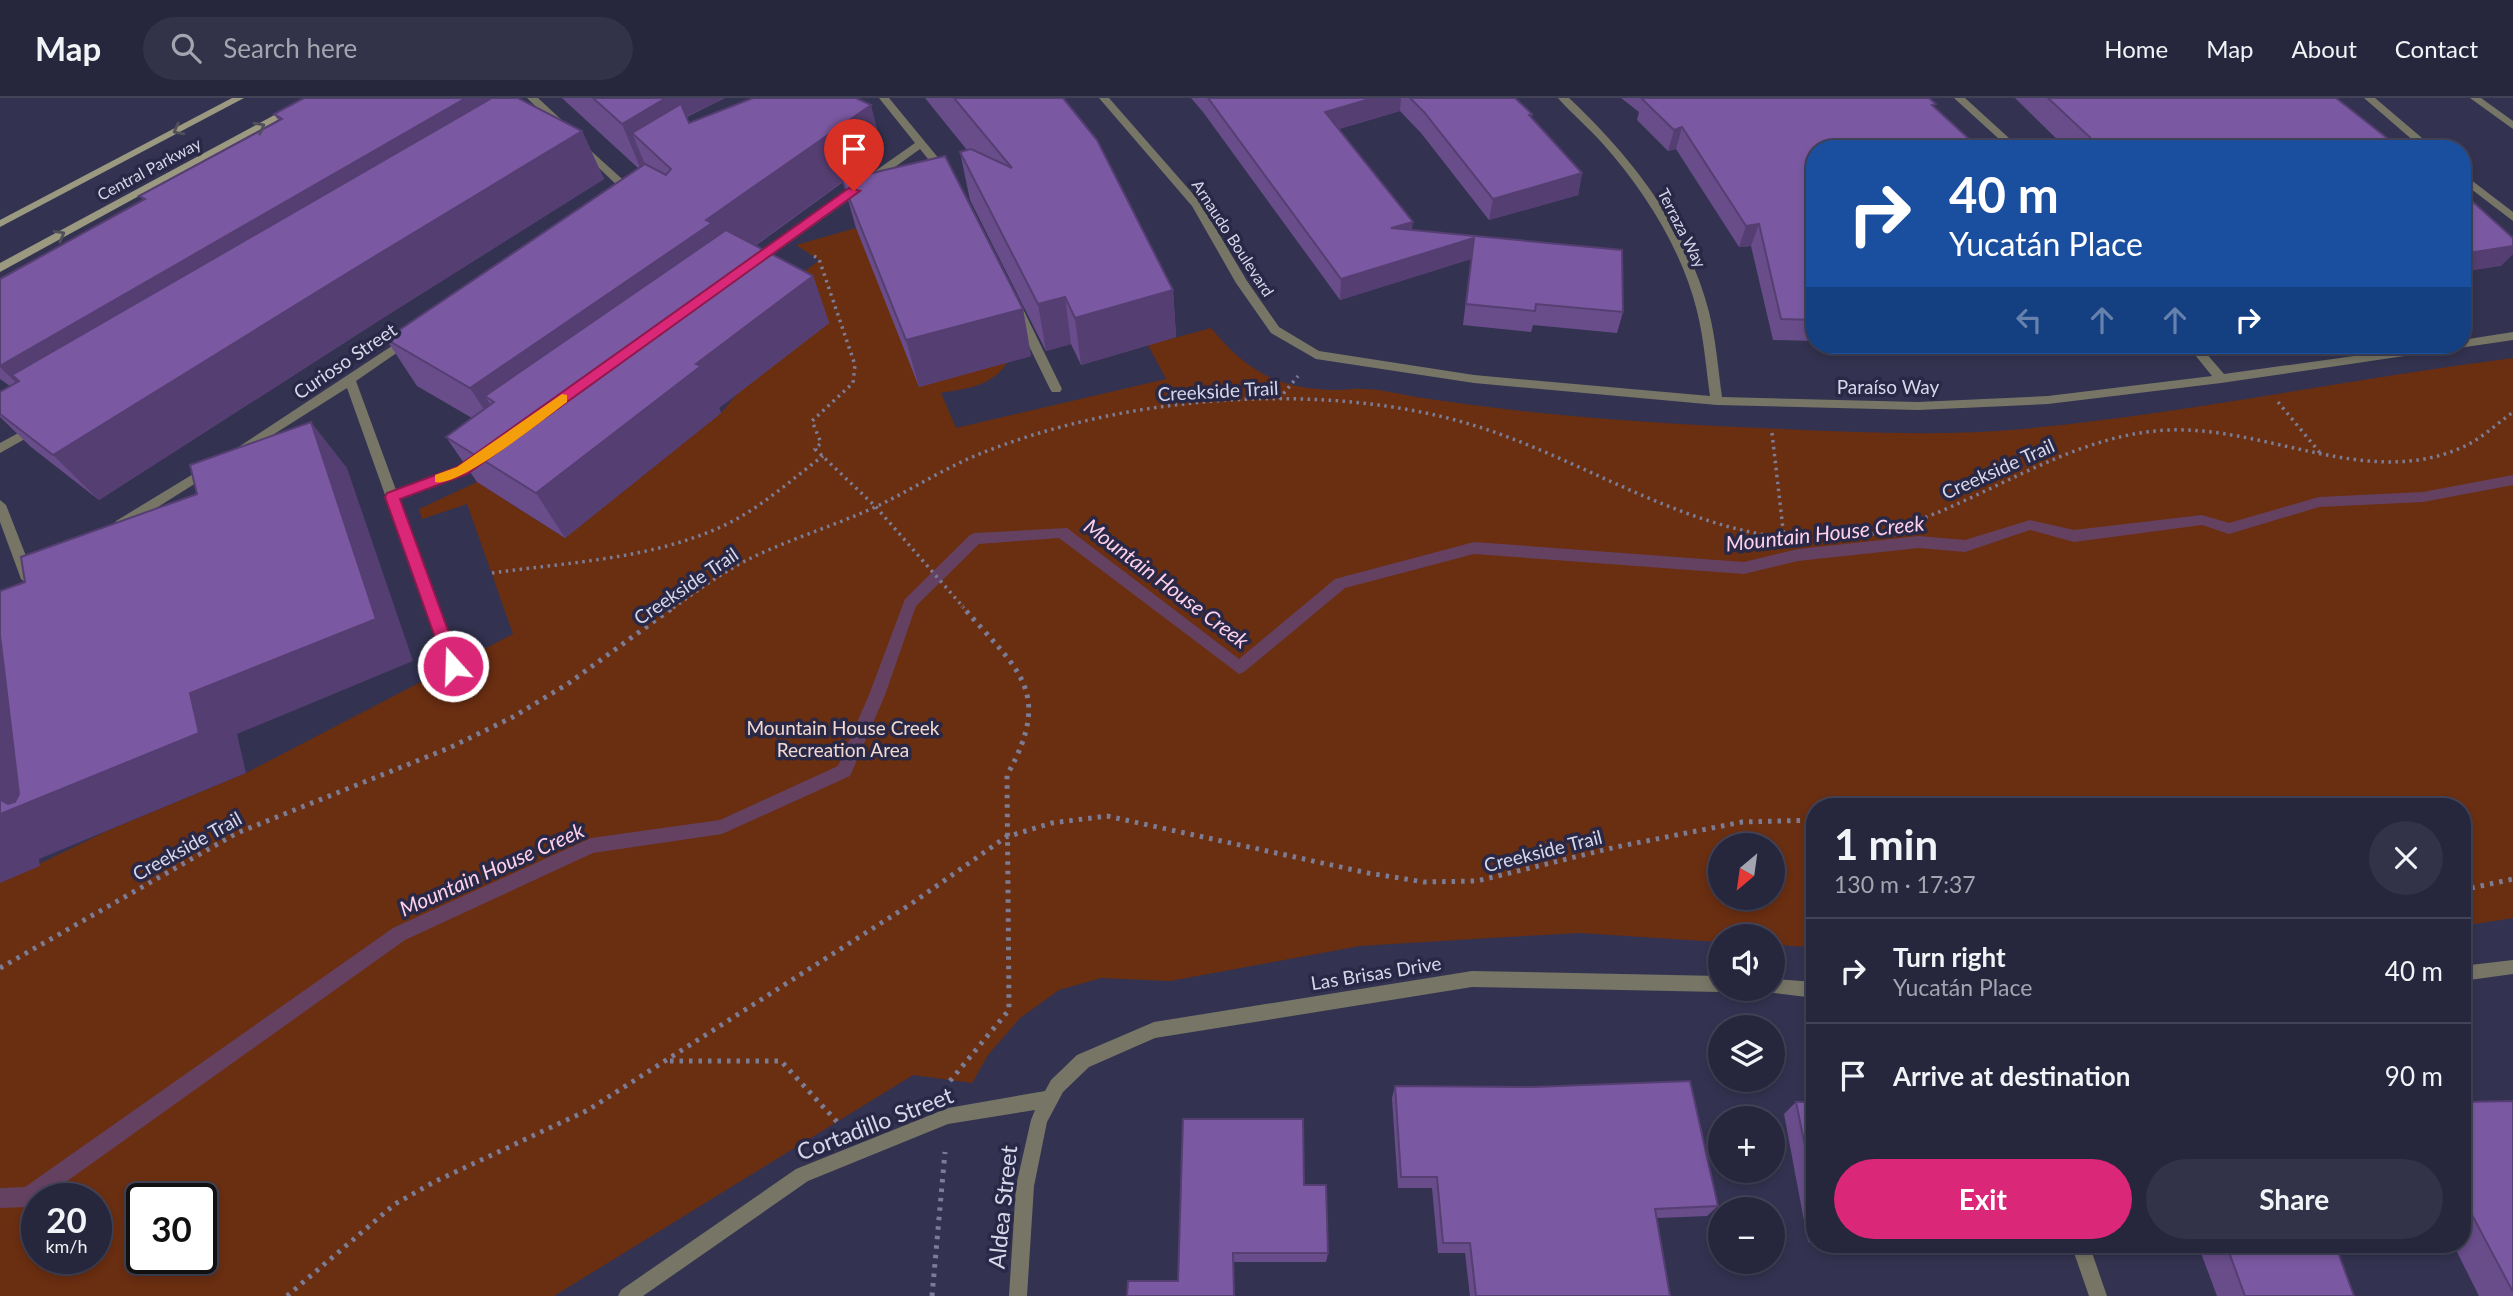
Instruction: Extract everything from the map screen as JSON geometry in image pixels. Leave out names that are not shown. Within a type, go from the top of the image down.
[{"type":"main road","name":"Central Parkway","points":[[0,224],[239,98]]},
{"type":"main road","name":"Central Parkway","points":[[0,268],[313,98]]},
{"type":"street","points":[[532,98],[548,121],[627,188]]},
{"type":"street","points":[[884,98],[953,182]]},
{"type":"street","name":"Arnaudo Boulevard","points":[[1104,98],[1196,204],[1242,283],[1275,330],[1316,355]]},
{"type":"street","name":"Terraza Way","points":[[1563,98],[1585,117],[1640,181],[1677,247],[1700,301],[1717,401]]},
{"type":"street","points":[[1959,98],[2006,140]]},
{"type":"street","points":[[2369,98],[2419,140]]},
{"type":"street","points":[[2475,98],[2513,127]]},
{"type":"street","points":[[741,271],[921,143]]},
{"type":"street","points":[[616,196],[638,181]]},
{"type":"street","points":[[2471,183],[2513,218]]},
{"type":"street","points":[[1013,300],[1056,389]]},
{"type":"street","name":"Curioso Street","points":[[226,459],[350,380],[416,334]]},
{"type":"street","name":"Paraíso Way","points":[[2471,342],[2513,336]]},
{"type":"street","points":[[2200,354],[2221,379]]},
{"type":"street","name":"Paraíso Way","points":[[1316,355],[1475,379],[1717,401],[1918,406],[2048,400],[2221,379],[2392,354]]},
{"type":"street","points":[[350,380],[453,666]]},
{"type":"street","points":[[0,449],[47,420]]},
{"type":"street","points":[[392,497],[462,470],[495,446]]},
{"type":"street","points":[[110,531],[214,467]]},
{"type":"street","points":[[0,505],[30,584]]},
{"type":"street","points":[[2471,973],[2513,967]]},
{"type":"street","name":"Las Brisas Drive","points":[[1053,1093],[1083,1061],[1154,1030],[1472,979],[1708,984]]},
{"type":"street","points":[[1785,988],[1806,989]]},
{"type":"street","name":"Cortadillo Street","points":[[627,1296],[802,1175],[948,1115],[1053,1093]]},
{"type":"street","name":"Aldea Street","points":[[1018,1296],[1025,1186],[1039,1120],[1053,1093]]},
{"type":"street","points":[[2083,1253],[2098,1296]]},
{"type":"path","points":[[819,259],[856,365],[853,383],[812,422],[821,443],[815,449],[877,506],[1007,659],[1027,690],[1031,719],[1022,748],[1007,775],[1009,1010],[950,1080],[932,1296]]},
{"type":"path","points":[[2255,374],[2321,455]]},
{"type":"path","name":"Creekside Trail","points":[[0,968],[240,831],[320,795],[462,743],[510,719],[567,686],[730,570],[806,532],[877,506],[975,456],[1084,420],[1182,404],[1278,400],[1379,408],[1442,418],[1503,435],[1687,517],[1722,528],[1784,538],[1841,540],[1907,526],[2032,467],[2091,444],[2155,431],[2206,428],[2259,438],[2321,455],[2392,464],[2438,458],[2461,451],[2492,432],[2513,412]]},
{"type":"path","points":[[1769,404],[1784,538]]},
{"type":"path","points":[[492,573],[654,548],[698,536],[750,511],[823,456]]},
{"type":"path","name":"Creekside Trail","points":[[287,1296],[395,1204],[434,1182],[588,1110],[669,1061],[911,904],[1006,837],[1052,823],[1107,816],[1368,873],[1424,881],[1477,881],[1616,847],[1742,822],[1806,820]]},
{"type":"path","points":[[2471,888],[2513,879]]},
{"type":"path","points":[[669,1061],[781,1060],[863,1149]]},
{"type":"green space","name":"Mountain House Creek Recreation Area","points":[[856,228],[922,383],[1007,363],[986,382],[941,393],[956,428],[1166,379],[1148,345],[1211,328],[1251,367],[1281,382],[1316,389],[1376,390],[1502,409],[1589,417],[1719,426],[1893,433],[1958,433],[2084,422],[2513,358],[2513,918],[2471,925],[2471,798],[1806,798],[1806,947],[1785,946],[1785,924],[1708,924],[1708,941],[1580,933],[1360,946],[1170,981],[1101,978],[1059,990],[1020,1018],[988,1055],[972,1083],[913,1075],[554,1296],[0,1296],[0,883],[109,830],[246,773],[513,634],[467,504],[422,519],[419,509],[477,482],[565,538],[721,413],[737,394],[788,285],[819,260],[796,245]]},
{"type":"building","points":[[304,98],[466,98],[0,366],[0,279],[145,199],[139,196],[282,119],[274,114]]},
{"type":"building","points":[[492,98],[518,98],[582,131],[53,455],[0,414],[0,392],[19,381],[12,375]]},
{"type":"building","points":[[593,98],[666,98],[622,124]]},
{"type":"building","points":[[753,98],[856,98],[871,105],[706,220],[712,223],[470,388],[386,339],[645,164],[666,175],[671,169],[632,133],[681,104],[689,123]]},
{"type":"building","points":[[954,98],[1063,98],[1097,140],[1173,290],[1075,318],[1065,297],[1038,304],[960,152],[971,149],[1012,168]]},
{"type":"building","points":[[1208,98],[1373,98],[1325,112],[1413,222],[1391,228],[1622,250],[1623,312],[1536,304],[1535,311],[1466,304],[1474,238],[1341,279]]},
{"type":"building","points":[[1410,98],[1515,98],[1582,173],[1493,199]]},
{"type":"building","points":[[1929,98],[1936,104],[1932,105],[1970,140],[1806,140],[1806,320],[1781,319],[1759,224],[1746,226],[1682,127],[1674,130],[1642,99]]},
{"type":"building","points":[[2048,98],[2336,98],[2390,140],[2093,140]]},
{"type":"building","points":[[945,156],[1023,309],[906,340],[842,180]]},
{"type":"building","points":[[2471,200],[2513,238],[2513,246],[2471,253]]},
{"type":"building","points":[[726,230],[813,276],[696,364],[701,366],[536,493],[446,437],[494,402],[485,396]]},
{"type":"building","points":[[311,422],[376,619],[190,693],[199,733],[0,814],[0,791],[1,800],[8,804],[15,802],[19,794],[0,635],[0,591],[25,582],[21,557],[197,494],[190,465]]},
{"type":"building","points":[[1690,1081],[1708,1161],[1708,1183],[1713,1183],[1716,1197],[1708,1197],[1708,1206],[1655,1209],[1670,1296],[1476,1296],[1470,1243],[1443,1243],[1437,1177],[1401,1177],[1395,1086],[1533,1087]]},
{"type":"building","points":[[2513,1101],[2513,1292],[2471,1213],[2471,1102]]},
{"type":"building","points":[[1796,1102],[1806,1102],[1806,1151]]},
{"type":"building","points":[[1183,1119],[1303,1119],[1304,1185],[1326,1185],[1328,1253],[1233,1253],[1234,1296],[1127,1296],[1128,1281],[1178,1281]]},
{"type":"building","points":[[2229,1253],[2338,1253],[2354,1296],[2245,1296]]},
{"type":"waterway","name":"Mountain House Creek","points":[[0,1198],[28,1197],[399,934],[591,846],[722,827],[844,771],[877,695],[910,603],[975,539],[1062,532],[1239,668],[1340,583],[1474,548],[1744,568],[1798,555],[1919,542],[1965,546],[2030,525],[2074,536],[2202,520],[2229,529],[2319,502],[2423,497],[2513,480]]},
{"type":"slow traffic","points":[[440,479],[462,470],[562,398]]},
{"type":"route","points":[[453,666],[392,497],[462,470],[854,191]]}]
